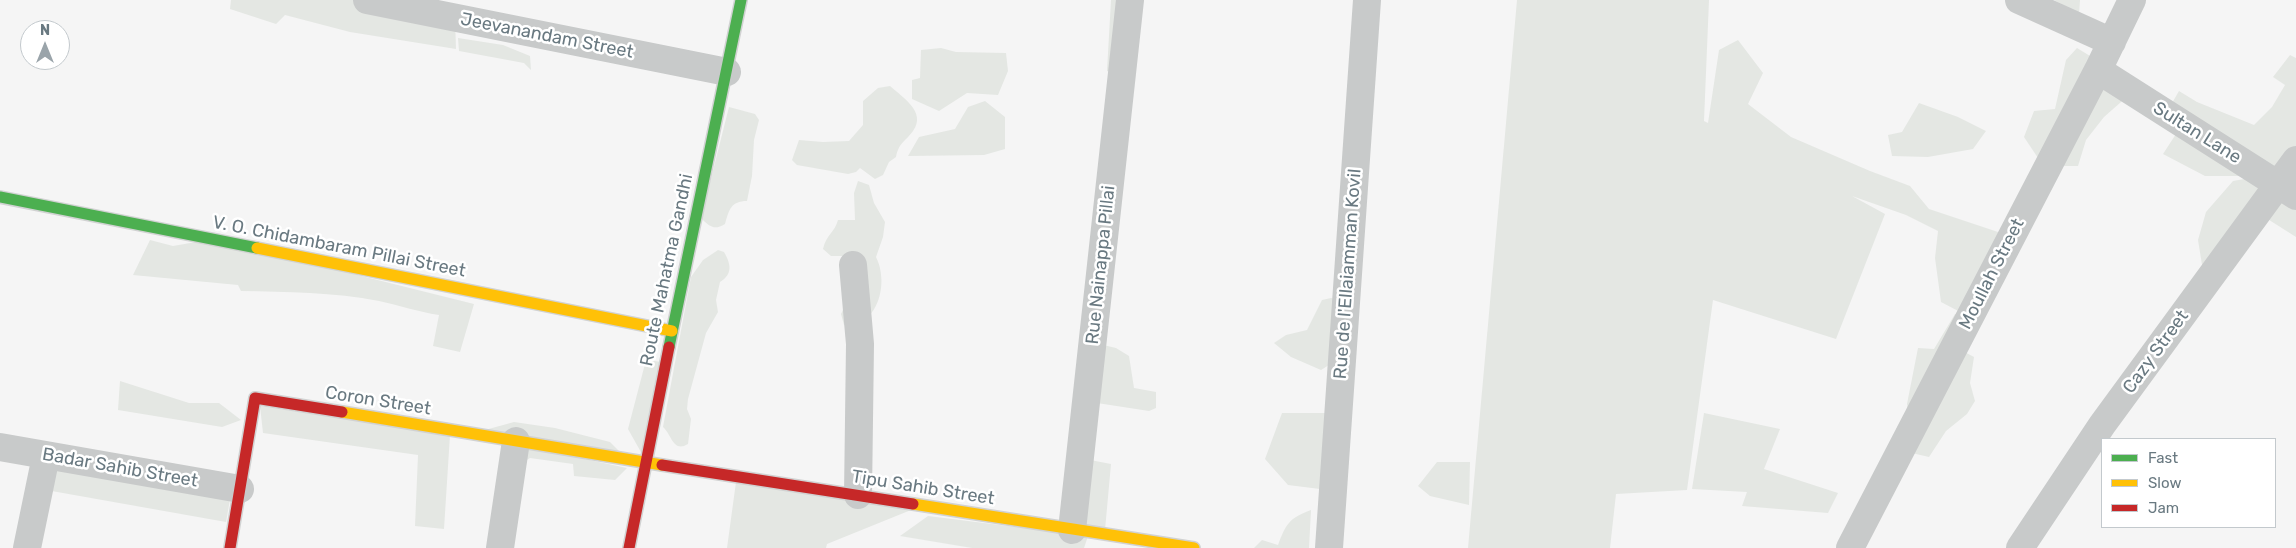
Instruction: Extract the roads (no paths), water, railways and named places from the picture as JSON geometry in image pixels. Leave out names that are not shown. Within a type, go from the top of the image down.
[{"type":"street","name":"Jeevanandam Street","points":[[367,0],[727,72]]},
{"type":"street","name":"Route Mahatma Gandhi","points":[[629,548],[672,330],[741,0]]},
{"type":"street","name":"Rue Nainappa Pillai","points":[[1072,530],[1130,0]]},
{"type":"street","name":"Rue de l'Ellaiamman Kovil","points":[[1329,548],[1367,0]]},
{"type":"street","points":[[2019,0],[2112,42]]},
{"type":"street","name":"Moullah Street","points":[[1850,548],[2098,70],[2132,0]]},
{"type":"street","name":"Sultan Lane","points":[[2098,70],[2288,190]]},
{"type":"street","name":"Cazy Street","points":[[2020,548],[2102,425],[2288,190],[2296,160]]},
{"type":"street","name":"V. O. Chidambaram Pillai Street","points":[[0,197],[672,330]]},
{"type":"street","points":[[853,266],[860,344],[858,495]]},
{"type":"street","name":"Coron Street","points":[[230,548],[254,398],[646,463]]},
{"type":"street","points":[[500,548],[516,441]]},
{"type":"street","name":"Badar Sahib Street","points":[[0,447],[240,489]]},
{"type":"street","points":[[28,548],[46,456]]},
{"type":"street","name":"Tipu Sahib Street","points":[[646,463],[1194,548]]}]
